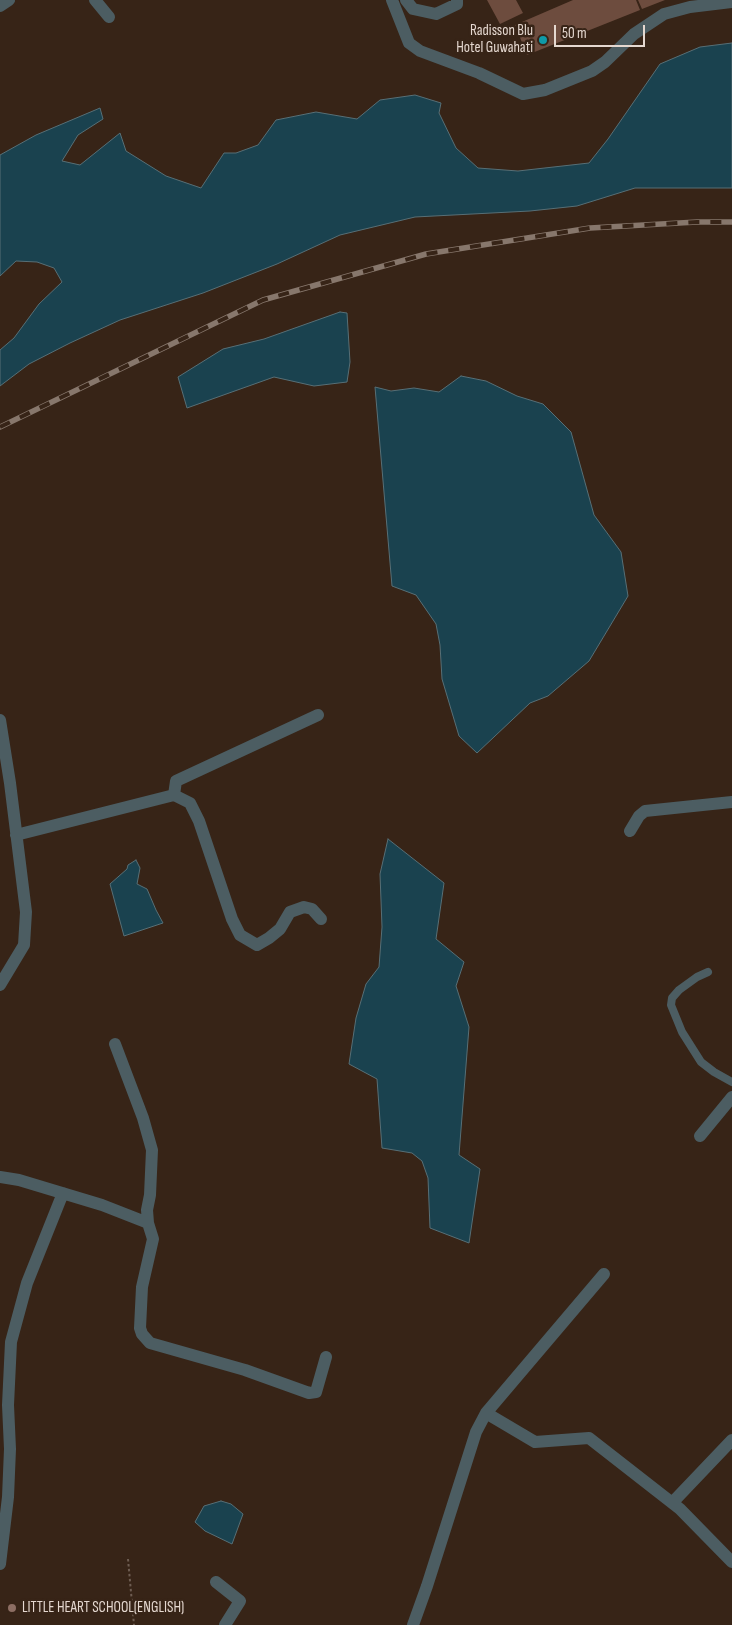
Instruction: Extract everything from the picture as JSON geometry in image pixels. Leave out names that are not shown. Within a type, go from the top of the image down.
[{"type":"street","points":[[0,6],[9,0]]},
{"type":"street","points":[[95,0],[109,17]]},
{"type":"street","points":[[392,0],[410,44],[523,94],[544,90],[592,71],[606,62],[634,34],[664,14],[690,7],[732,2]]},
{"type":"street","points":[[406,0],[413,9],[436,14],[461,1]]},
{"type":"street","points":[[174,795],[176,781],[318,715]]},
{"type":"street","points":[[0,720],[26,912],[24,945],[0,985]]},
{"type":"street","points":[[16,835],[174,795],[190,804],[199,821],[232,919],[240,934],[257,945],[269,938],[280,928],[290,912],[304,907],[312,909],[321,919]]},
{"type":"street","points":[[630,831],[639,816],[645,812],[732,802]]},
{"type":"street","points":[[115,1044],[137,1100],[152,1150],[150,1195],[147,1210],[148,1223],[153,1239],[142,1287],[140,1328],[142,1334],[150,1343],[245,1370],[309,1393],[316,1392],[326,1357]]},
{"type":"street","points":[[700,1136],[732,1097]]},
{"type":"street","points":[[0,1177],[19,1180],[102,1205],[148,1223]]},
{"type":"street","points":[[0,1564],[8,1497],[10,1459],[8,1405],[11,1342],[28,1283],[63,1193]]},
{"type":"street","points":[[413,1625],[476,1432],[486,1413],[604,1274]]},
{"type":"street","points":[[486,1413],[535,1442],[589,1438],[672,1503],[732,1562]]},
{"type":"street","points":[[672,1503],[732,1440]]},
{"type":"street","points":[[216,1582],[240,1601],[225,1625]]},
{"type":"lane","points":[[708,972],[696,977],[679,990],[672,998],[671,1005],[682,1032],[701,1062],[732,1082]]},
{"type":"path","points":[[128,1559],[134,1625]]},
{"type":"water","points":[[732,43],[732,188],[635,188],[577,206],[530,211],[415,217],[340,235],[277,264],[203,293],[120,320],[29,364],[0,386],[0,350],[14,338],[39,304],[62,282],[54,268],[37,262],[16,261],[0,276],[0,155],[36,135],[100,108],[103,119],[78,135],[62,161],[80,165],[120,133],[126,151],[166,176],[201,188],[224,153],[236,153],[258,145],[276,120],[316,112],[357,119],[380,100],[415,95],[441,103],[439,113],[456,148],[478,168],[518,171],[589,163],[660,64],[700,47]]},
{"type":"water","points":[[340,312],[347,313],[350,362],[347,382],[314,386],[274,377],[187,408],[178,377],[223,349],[264,339]]},
{"type":"water","points":[[461,376],[486,381],[517,396],[543,404],[571,432],[594,515],[621,552],[628,596],[589,661],[548,696],[530,703],[477,753],[459,736],[442,679],[440,645],[436,624],[416,595],[392,586],[375,387],[391,391],[414,388],[439,392]]},
{"type":"water","points":[[388,839],[444,883],[436,939],[464,962],[456,986],[469,1027],[459,1155],[480,1169],[469,1243],[430,1228],[428,1178],[422,1161],[412,1153],[382,1148],[377,1079],[349,1064],[356,1018],[366,984],[379,967],[382,927],[380,874]]},
{"type":"water","points":[[136,860],[140,868],[137,884],[147,889],[163,923],[124,936],[110,884],[127,869],[128,865]]},
{"type":"water","points":[[221,1501],[231,1504],[243,1514],[232,1544],[205,1531],[195,1522],[204,1506]]},
{"type":"building","points":[[487,0],[516,0],[523,13],[500,24]]},
{"type":"building","name":"Radisson Blu Hotel Guwahati","points":[[573,0],[636,0],[640,10],[527,55],[515,25]]},
{"type":"building","points":[[638,0],[665,0],[642,9]]},
{"type":"railway","points":[[0,427],[263,300],[426,254],[590,228],[732,222]]},
{"type":"place","name":"Radisson Blu Hotel Guwahati","points":[[543,40]]},
{"type":"place","name":"LITTLE HEART SCHOOL(ENGLISH)","points":[[12,1608]]}]
